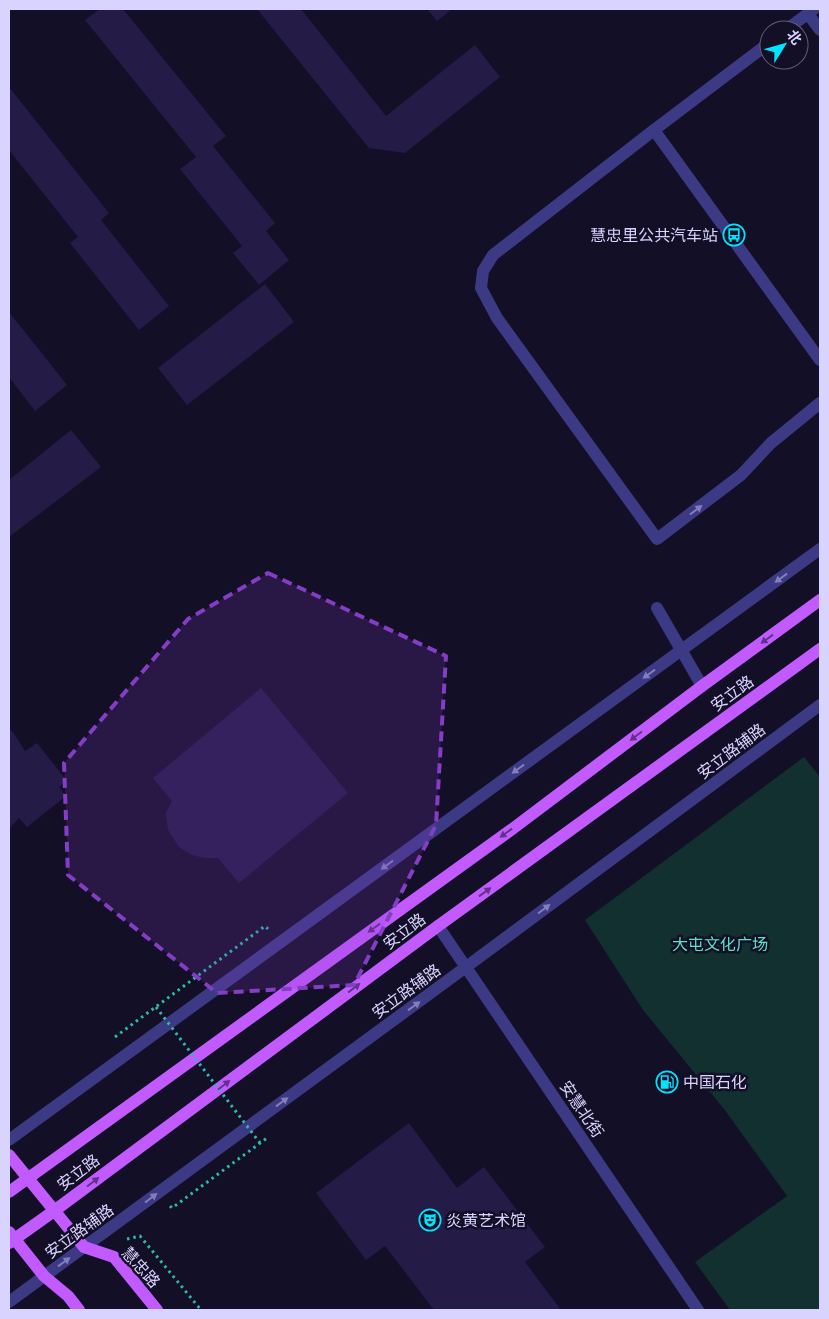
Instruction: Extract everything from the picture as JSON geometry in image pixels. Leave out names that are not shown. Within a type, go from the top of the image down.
[{"type":"main road","name":"安立路","points":[[9,1192],[515,827],[820,600]]},
{"type":"main road","name":"安立路","points":[[11,1238],[54,1211],[438,926],[820,649]]},
{"type":"main road","points":[[9,1155],[84,1248]]},
{"type":"main road","points":[[11,1238],[44,1276],[68,1296],[78,1310]]},
{"type":"main road","name":"慧忠路","points":[[84,1248],[114,1257],[157,1310]]},
{"type":"street","points":[[799,20],[811,11],[820,30]]},
{"type":"street","points":[[759,51],[493,255],[483,272],[481,288],[497,318],[657,539],[741,475],[771,443],[820,403]]},
{"type":"street","points":[[654,130],[820,360]]},
{"type":"street","points":[[9,1140],[820,550]]},
{"type":"street","points":[[657,608],[702,686]]},
{"type":"street","name":"安立路辅路","points":[[9,1302],[820,705]]},
{"type":"street","name":"安慧北街","points":[[438,926],[698,1310]]},
{"type":"path","points":[[109,1042],[265,926]]},
{"type":"path","points":[[156,1007],[260,1143]]},
{"type":"path","points":[[172,1208],[268,1137]]},
{"type":"path","points":[[121,1240],[140,1236],[200,1310]]},
{"type":"highlighted area","points":[[268,573],[446,656],[436,825],[354,985],[217,993],[68,875],[64,763],[188,619]]},
{"type":"green space","name":"大屯文化广场","points":[[804,757],[820,777],[820,1310],[730,1310],[695,1262],[787,1196],[724,1109],[643,1010],[585,920]]},
{"type":"building","points":[[100,9],[123,9],[226,136],[213,146],[275,223],[266,231],[289,260],[259,285],[233,253],[242,246],[180,169],[196,157],[85,20]]},
{"type":"building","points":[[257,9],[301,9],[386,116],[475,45],[500,77],[405,153],[369,148]]},
{"type":"building","points":[[427,9],[452,9],[437,21]]},
{"type":"building","points":[[9,87],[109,213],[101,220],[169,306],[139,330],[70,243],[78,237],[9,150]]},
{"type":"building","points":[[265,284],[294,322],[187,405],[158,368]]},
{"type":"building","points":[[9,312],[67,385],[35,411],[9,377]]},
{"type":"building","points":[[71,430],[101,467],[9,537],[9,480]]},
{"type":"building","points":[[261,688],[348,793],[239,883],[218,858],[192,855],[179,847],[168,830],[166,813],[172,801],[153,778]]},
{"type":"building","points":[[9,729],[25,751],[37,743],[67,781],[59,787],[66,796],[27,827],[19,818],[9,829]]},
{"type":"building","name":"炎黄艺术馆","points":[[409,1123],[457,1188],[484,1167],[545,1247],[525,1262],[561,1310],[434,1310],[385,1246],[366,1260],[316,1193]]},
{"type":"place","name":"慧忠里公共汽车站","points":[[734,235]]},
{"type":"place","name":"中国石化","points":[[667,1082]]},
{"type":"place","name":"炎黄艺术馆","points":[[430,1220]]}]
